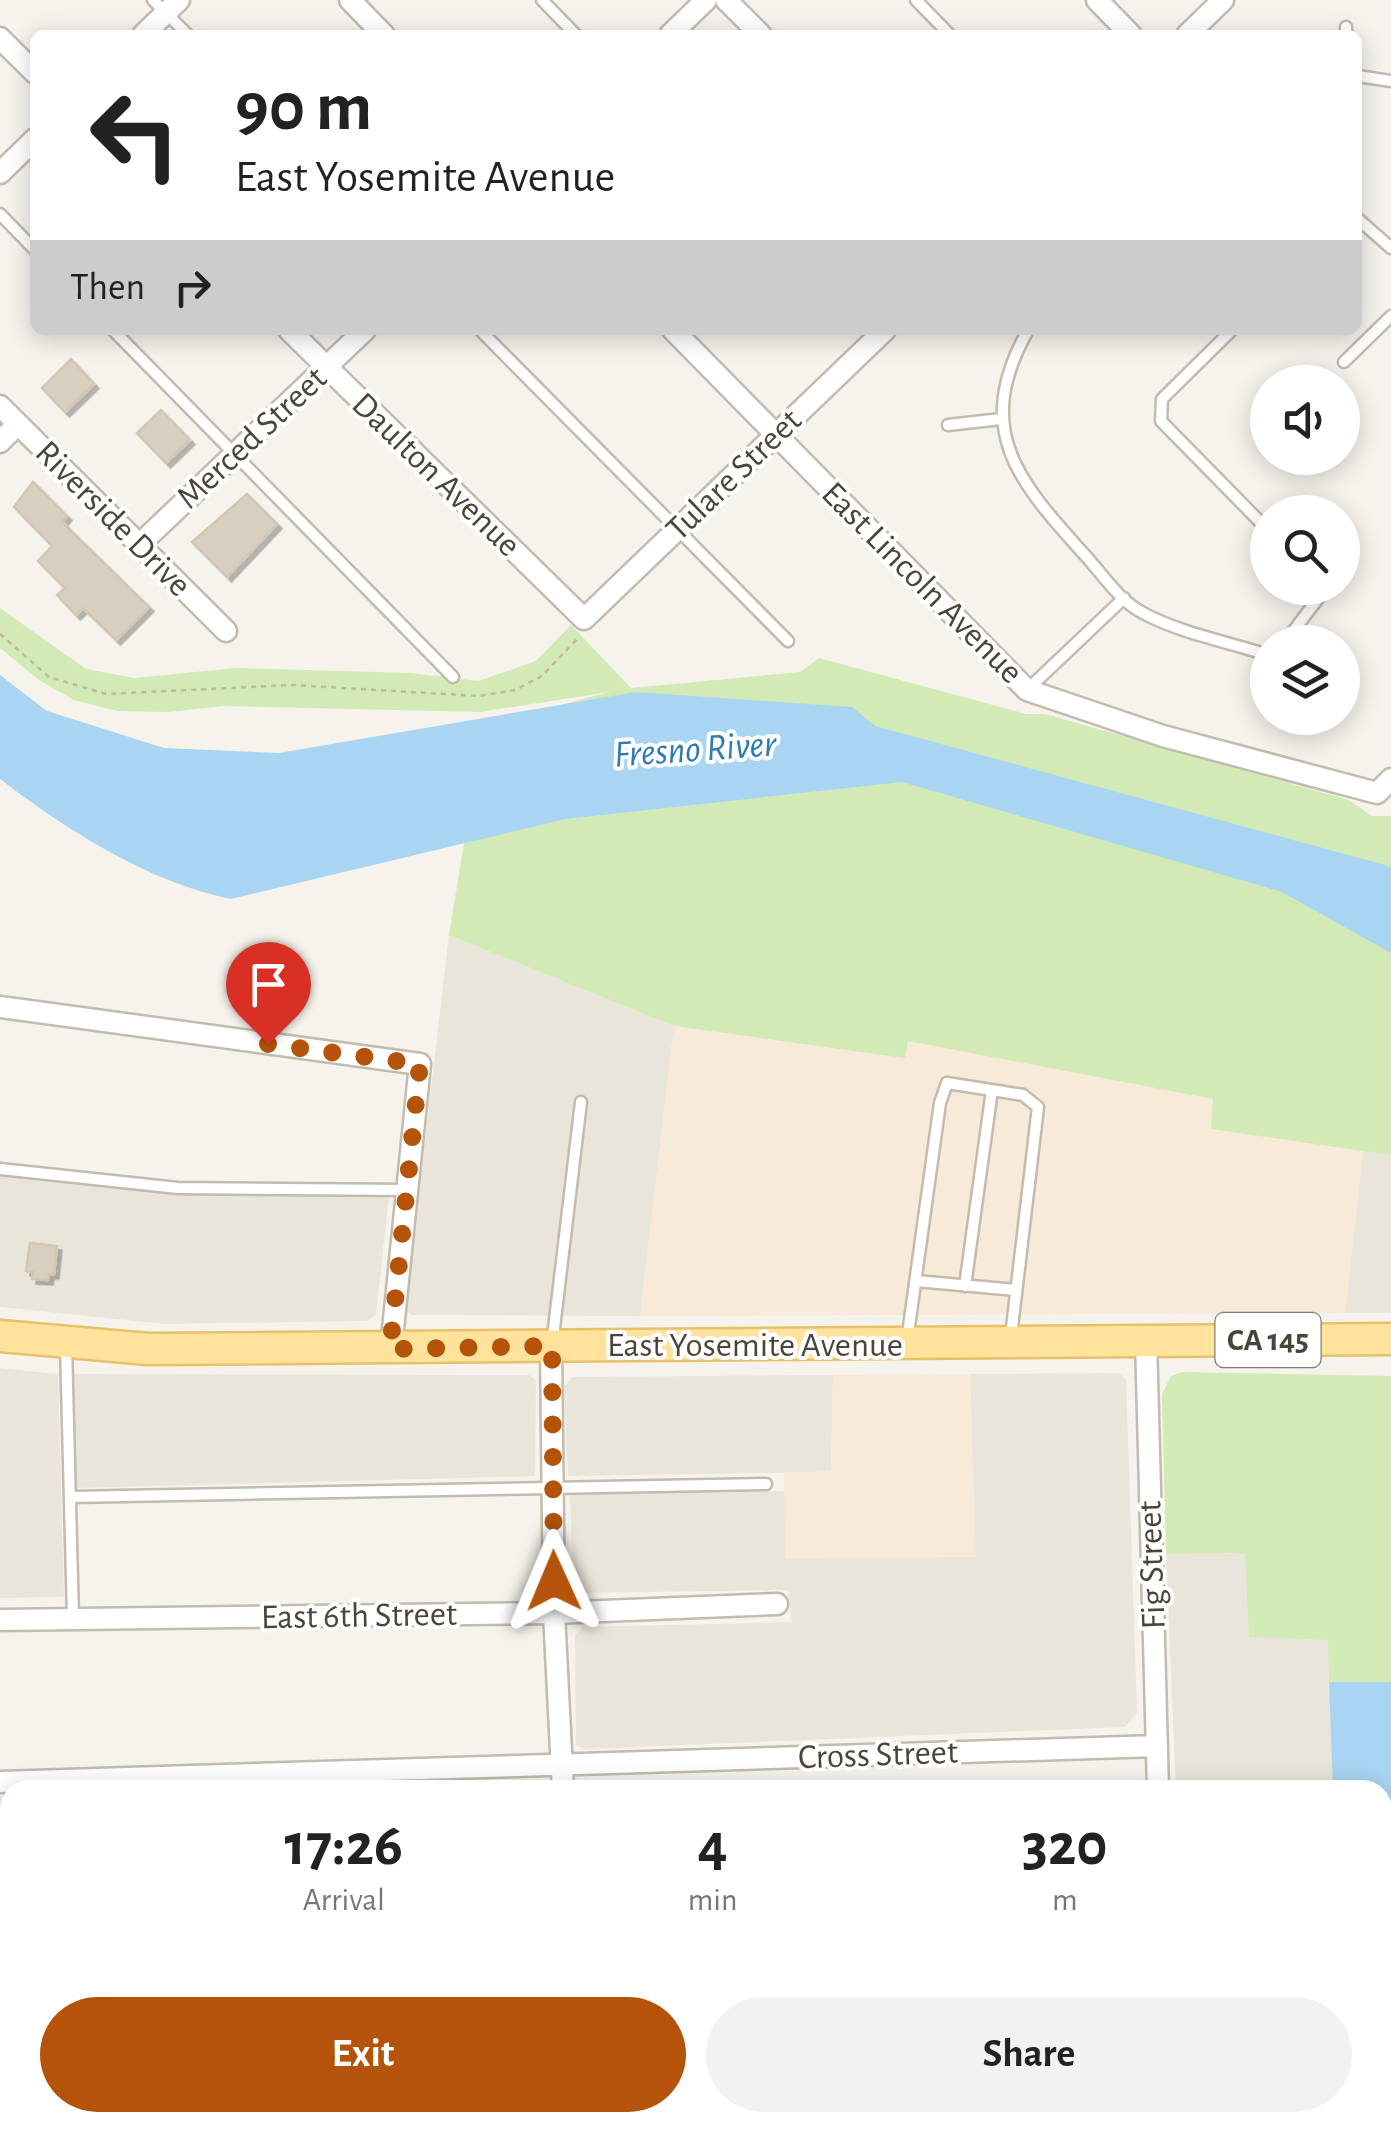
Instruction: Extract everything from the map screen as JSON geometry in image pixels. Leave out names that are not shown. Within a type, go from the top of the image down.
[{"type":"main road","name":"East Yosemite Avenue","points":[[0,1336],[148,1349],[1391,1339]]},
{"type":"street","points":[[350,0],[379,30]]},
{"type":"street","points":[[675,30],[706,0]]},
{"type":"street","points":[[726,0],[756,30]]},
{"type":"street","points":[[1097,0],[1126,30]]},
{"type":"street","points":[[1192,30],[1223,0]]},
{"type":"street","points":[[147,30],[166,4]]},
{"type":"street","points":[[0,38],[30,68]]},
{"type":"street","points":[[0,173],[30,144]]},
{"type":"street","name":"Daulton Avenue","points":[[294,335],[582,628]]},
{"type":"street","name":"Merced Street","points":[[139,545],[360,335]]},
{"type":"street","name":"East Lincoln Avenue","points":[[678,335],[1027,690],[1163,736],[1377,793],[1391,778]]},
{"type":"street","name":"Tulare Street","points":[[582,628],[875,335]]},
{"type":"street","name":"Riverside Drive","points":[[0,406],[226,631]]},
{"type":"street","points":[[0,442],[18,424]]},
{"type":"street","points":[[0,1007],[420,1064],[390,1349]]},
{"type":"street","name":"Fig Street","points":[[1146,1340],[1158,1780]]},
{"type":"street","points":[[552,1346],[554,1613],[563,1780]]},
{"type":"street","name":"East 6th Street","points":[[0,1620],[554,1613],[777,1604]]},
{"type":"street","name":"Cross Street","points":[[394,1780],[563,1764],[1157,1746]]},
{"type":"lane","points":[[542,0],[571,30]]},
{"type":"lane","points":[[916,0],[945,30]]},
{"type":"lane","points":[[166,4],[184,30]]},
{"type":"lane","points":[[1362,77],[1391,81]]},
{"type":"lane","points":[[0,214],[30,245]]},
{"type":"lane","points":[[1362,223],[1391,248]]},
{"type":"lane","points":[[1344,362],[1391,316]]},
{"type":"lane","points":[[118,335],[453,677]]},
{"type":"lane","points":[[485,335],[788,642]]},
{"type":"lane","points":[[1025,335],[1008,367],[1001,418],[1010,460],[1030,494],[1142,613],[1250,649]]},
{"type":"lane","points":[[1227,335],[1162,398],[1160,421],[1250,512]]},
{"type":"lane","points":[[948,425],[1001,418]]},
{"type":"lane","points":[[1027,690],[1124,598]]},
{"type":"lane","points":[[1298,625],[1313,605]]},
{"type":"lane","points":[[907,1343],[940,1103],[947,1083],[1023,1095],[1038,1108],[1011,1342]]},
{"type":"lane","points":[[965,1286],[992,1090]]},
{"type":"lane","points":[[552,1346],[580,1102]]},
{"type":"lane","points":[[0,1169],[178,1188],[408,1190]]},
{"type":"lane","points":[[916,1282],[1016,1290]]},
{"type":"lane","points":[[66,1343],[72,1620]]},
{"type":"lane","points":[[70,1497],[766,1484]]},
{"type":"path","points":[[0,634],[48,677],[106,694],[292,685],[479,696],[515,690],[542,676],[582,628]]},
{"type":"shaded area","points":[[449,935],[674,1026],[640,1316],[412,1315],[405,1311]]},
{"type":"shaded area","points":[[674,1026],[904,1057],[908,1041],[1214,1099],[1212,1129],[1363,1150],[1345,1313],[640,1316]]},
{"type":"shaded area","points":[[1363,1150],[1391,1155],[1391,1313],[1345,1313]]},
{"type":"shaded area","points":[[0,1175],[177,1195],[389,1196],[376,1314],[368,1321],[165,1324],[0,1307]]},
{"type":"shaded area","points":[[0,1368],[58,1374],[64,1597],[0,1598]]},
{"type":"shaded area","points":[[1119,1373],[1126,1379],[1137,1713],[1125,1727],[585,1749],[576,1745],[575,1636],[583,1627],[792,1622],[788,1590],[580,1593],[573,1587],[570,1494],[785,1491],[786,1557],[975,1557],[970,1374]]},
{"type":"shaded area","points":[[73,1374],[529,1375],[536,1380],[535,1476],[76,1488]]},
{"type":"shaded area","points":[[970,1374],[976,1557],[785,1558],[784,1473],[831,1471],[833,1375]]},
{"type":"shaded area","points":[[833,1375],[831,1472],[568,1476],[564,1387],[572,1377]]},
{"type":"shaded area","points":[[1246,1553],[1329,1640],[1333,1780],[1176,1780],[1166,1554]]},
{"type":"green space","points":[[0,608],[86,669],[134,678],[236,668],[411,673],[478,681],[536,661],[571,625],[631,688],[800,672],[819,658],[1026,714],[1045,714],[1349,800],[1372,816],[1391,816],[1391,1155],[1211,1129],[1213,1099],[908,1041],[905,1058],[674,1026],[449,935],[483,726],[609,692],[480,712],[224,706],[169,712],[117,711],[74,700],[39,680],[0,648]]},
{"type":"green space","points":[[1183,1372],[1391,1376],[1391,1682],[1329,1682],[1328,1640],[1249,1637],[1245,1553],[1166,1554],[1162,1394],[1171,1376]]},
{"type":"water","name":"Fresno River","points":[[0,675],[47,711],[164,748],[279,753],[636,692],[852,707],[875,726],[1385,865],[1391,868],[1391,953],[1282,892],[902,782],[565,819],[231,899],[170,881],[110,852],[0,779]]},
{"type":"water","points":[[1329,1682],[1391,1682],[1391,1780],[1333,1780]]},
{"type":"building","points":[[71,359],[94,384],[65,412],[42,388]]},
{"type":"building","points":[[161,410],[190,440],[166,463],[137,433]]},
{"type":"building","points":[[33,482],[67,516],[62,522],[149,607],[116,640],[83,608],[76,615],[57,595],[65,588],[38,561],[52,546],[14,507]]},
{"type":"building","points":[[247,494],[277,524],[227,577],[192,542]]},
{"type":"building","points":[[30,1243],[57,1246],[54,1274],[49,1274],[48,1280],[32,1279],[33,1272],[26,1271]]},
{"type":"route","points":[[268,1044],[420,1064],[390,1349],[552,1346],[554,1581]]}]
